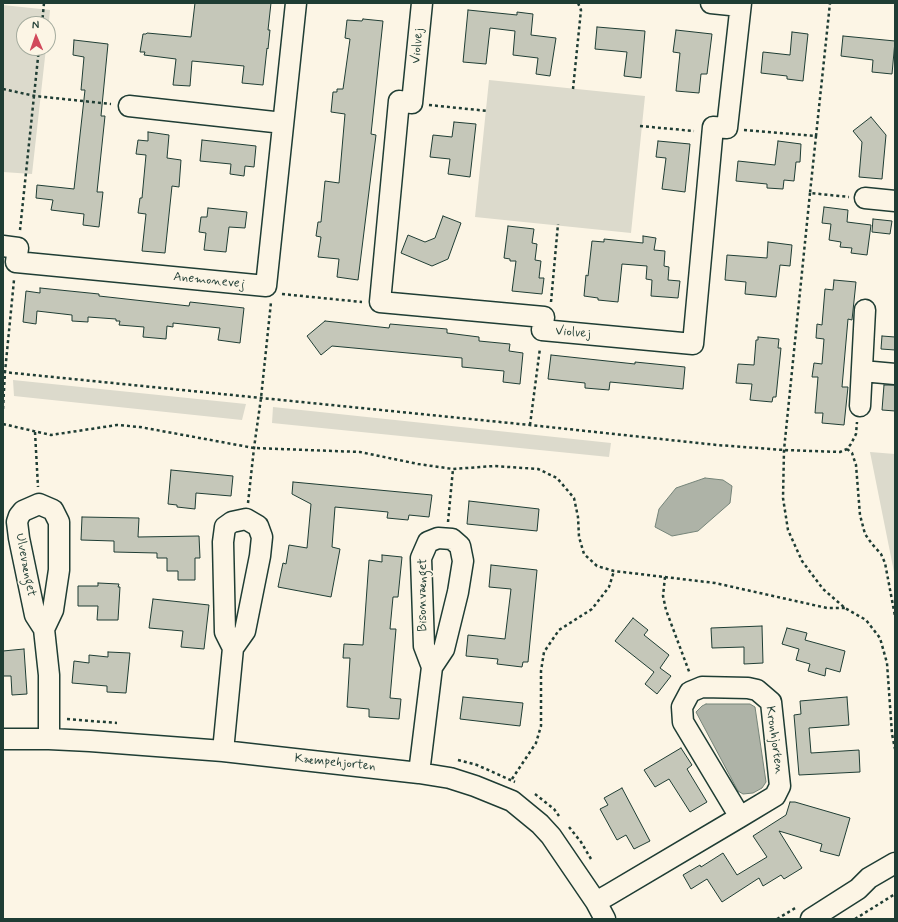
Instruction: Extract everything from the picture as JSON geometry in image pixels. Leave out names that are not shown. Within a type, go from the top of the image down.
[{"type":"street","points":[[269,290],[283,123],[296,3]]},
{"type":"street","name":"Violvej","points":[[412,103],[422,3]]},
{"type":"street","name":"Violvej","points":[[380,302],[693,344],[720,131],[740,5],[711,3]]},
{"type":"street","points":[[380,302],[399,101],[412,103]]},
{"type":"street","points":[[129,106],[283,123]]},
{"type":"street","points":[[865,198],[895,201]]},
{"type":"street","name":"Anemonevej","points":[[12,252],[269,290]]},
{"type":"street","points":[[860,406],[865,310]]},
{"type":"street","points":[[862,370],[895,374]]},
{"type":"street","name":"Ulvevænget","points":[[44,629],[52,610],[59,570],[60,522],[53,510],[39,504],[23,511],[17,522],[35,615],[44,629],[49,675],[49,739]]},
{"type":"street","points":[[223,751],[233,648],[245,631],[260,556],[262,537],[258,526],[246,518],[232,522],[226,527],[223,542],[225,632],[233,648]]},
{"type":"street","name":"Bisonvænget","points":[[419,773],[432,667],[444,649],[458,592],[463,562],[460,546],[452,539],[438,538],[428,542],[421,558],[424,646],[432,667]]},
{"type":"street","name":"Kronhjorten","points":[[601,911],[740,817],[775,796],[780,786],[771,702],[757,690],[748,688],[702,687],[695,690]]},
{"type":"street","points":[[695,690],[690,692],[682,707],[683,722],[740,817]]},
{"type":"street","name":"Kæmpehjorten","points":[[3,739],[49,739],[223,751],[419,773],[450,778],[512,801],[540,824],[551,836],[601,911]]},
{"type":"street","points":[[811,919],[858,890],[869,878],[895,863]]},
{"type":"street","points":[[858,890],[876,885],[895,875]]},
{"type":"path","points":[[43,16],[44,3]]},
{"type":"path","points":[[573,88],[581,10],[578,3]]},
{"type":"path","points":[[830,3],[784,450],[783,498],[788,530],[802,561],[823,589],[845,608],[866,620],[880,638],[887,663],[892,734],[895,749]]},
{"type":"path","points":[[3,409],[12,252],[35,96],[38,56]]},
{"type":"path","points":[[3,89],[35,96],[129,106]]},
{"type":"path","points":[[412,103],[488,111]]},
{"type":"path","points":[[640,126],[816,136]]},
{"type":"path","points":[[810,194],[865,198]]},
{"type":"path","points":[[530,425],[543,324],[551,302],[558,224]]},
{"type":"path","points":[[246,518],[261,398],[269,290],[380,302]]},
{"type":"path","points":[[4,372],[717,445],[784,450],[840,452],[847,449],[856,434]]},
{"type":"path","points":[[3,424],[50,435],[117,425],[140,427],[254,448],[360,452],[418,464],[453,469],[494,466],[538,469],[558,478],[574,498],[578,517],[579,537],[584,554],[598,566],[614,571],[715,583],[827,608],[845,608]]},
{"type":"path","points":[[35,432],[39,504]]},
{"type":"path","points":[[847,449],[855,458],[860,515],[865,534],[881,554],[885,563],[895,616]]},
{"type":"path","points":[[446,539],[453,469]]},
{"type":"path","points":[[512,780],[536,743],[541,726],[541,671],[544,652],[559,630],[592,609],[609,587],[614,571]]},
{"type":"path","points":[[665,577],[663,596],[666,610],[695,690]]},
{"type":"path","points":[[855,919],[895,894]]},
{"type":"shaded area","points":[[3,5],[50,10],[49,16],[16,16],[16,56],[45,56],[32,174],[3,172]]},
{"type":"shaded area","points":[[489,80],[645,96],[631,233],[475,217]]},
{"type":"shaded area","points":[[13,380],[246,404],[242,420],[14,396]]},
{"type":"shaded area","points":[[273,407],[611,443],[609,457],[272,423]]},
{"type":"shaded area","points":[[870,452],[895,454],[895,577]]},
{"type":"shaded area","points":[[705,478],[723,480],[732,486],[730,503],[698,531],[672,536],[655,527],[659,509],[676,488]]},
{"type":"shaded area","points":[[706,704],[750,704],[755,707],[766,782],[762,788],[753,793],[743,794],[738,791],[696,712]]},
{"type":"building","points":[[195,3],[271,3],[268,30],[270,30],[263,85],[242,83],[244,66],[192,61],[190,86],[173,85],[176,59],[144,55],[145,52],[140,52],[143,34],[147,33],[191,37]]},
{"type":"building","points":[[468,10],[517,15],[517,12],[533,14],[531,35],[556,38],[550,76],[536,74],[538,58],[513,55],[515,31],[490,28],[486,64],[463,62]]},
{"type":"building","points":[[363,19],[383,21],[371,134],[376,135],[358,280],[337,277],[339,259],[318,257],[321,237],[316,236],[318,222],[321,222],[325,181],[339,183],[345,114],[331,112],[333,92],[337,92],[337,89],[343,89],[350,39],[345,38],[347,20],[362,21]]},
{"type":"building","points":[[597,27],[645,31],[641,78],[624,76],[627,52],[595,49]]},
{"type":"building","points":[[676,30],[712,34],[707,74],[701,74],[699,93],[676,91],[680,53],[673,52]]},
{"type":"building","points":[[792,32],[808,34],[803,81],[787,79],[787,76],[761,73],[763,52],[790,55]]},
{"type":"building","points":[[843,36],[895,41],[892,74],[872,72],[873,60],[841,56]]},
{"type":"building","points":[[74,40],[108,44],[101,116],[105,116],[97,192],[103,192],[99,227],[83,225],[84,214],[51,210],[53,200],[36,198],[37,185],[74,189],[85,90],[81,90],[84,57],[73,55]]},
{"type":"building","points":[[871,117],[886,135],[882,179],[859,177],[862,142],[853,131]]},
{"type":"building","points":[[454,122],[476,124],[470,177],[448,174],[450,159],[430,157],[433,135],[452,137]]},
{"type":"building","points":[[148,132],[169,135],[167,158],[181,160],[179,187],[172,186],[165,253],[142,251],[146,214],[138,213],[140,198],[142,198],[146,155],[136,154],[138,140],[148,141]]},
{"type":"building","points":[[202,140],[256,146],[254,167],[245,166],[244,176],[230,174],[231,164],[200,161]]},
{"type":"building","points":[[658,141],[690,144],[685,192],[662,189],[666,158],[656,157]]},
{"type":"building","points":[[778,141],[801,144],[800,162],[796,162],[794,181],[784,180],[783,189],[767,188],[767,184],[736,181],[738,161],[775,165]]},
{"type":"building","points":[[824,207],[848,210],[847,222],[871,225],[867,255],[851,253],[852,248],[840,247],[841,242],[829,240],[831,224],[822,223]]},
{"type":"building","points":[[208,208],[247,212],[245,228],[229,227],[226,252],[204,250],[206,233],[199,232],[201,217],[207,217]]},
{"type":"building","points":[[443,216],[461,223],[448,259],[432,266],[401,253],[408,235],[425,242],[435,238]]},
{"type":"building","points":[[873,219],[892,221],[890,234],[872,232]]},
{"type":"building","points":[[508,226],[534,229],[532,243],[537,244],[535,260],[541,261],[539,278],[544,278],[542,294],[512,291],[516,261],[510,261],[510,259],[504,258]]},
{"type":"building","points":[[643,236],[656,238],[654,250],[665,251],[664,266],[669,267],[668,280],[680,281],[678,298],[651,296],[652,280],[646,279],[647,266],[622,264],[618,302],[598,300],[598,298],[584,296],[592,241],[604,242],[604,239],[643,243]]},
{"type":"building","points":[[768,242],[792,245],[790,266],[780,265],[776,297],[745,294],[746,282],[725,280],[727,255],[767,258]]},
{"type":"building","points":[[834,280],[856,282],[852,320],[848,319],[842,387],[848,387],[844,425],[822,423],[823,413],[815,413],[818,377],[812,377],[814,363],[822,364],[824,339],[816,338],[817,324],[822,325],[825,289],[833,290]]},
{"type":"building","points":[[40,288],[189,306],[190,302],[244,308],[240,343],[218,340],[220,328],[173,323],[173,327],[167,326],[166,339],[143,337],[144,327],[119,325],[120,321],[116,321],[116,319],[88,317],[88,322],[72,321],[72,315],[37,311],[36,324],[23,322],[26,291],[40,293]]},
{"type":"building","points":[[325,321],[389,328],[390,324],[447,329],[447,333],[479,337],[479,341],[510,344],[509,351],[523,353],[520,384],[503,382],[504,371],[462,367],[462,358],[332,346],[321,355],[307,336]]},
{"type":"building","points":[[882,336],[895,337],[895,350],[881,349]]},
{"type":"building","points":[[758,337],[779,339],[778,348],[781,348],[776,397],[773,397],[772,402],[750,400],[752,384],[736,383],[738,364],[754,365],[756,340],[758,340]]},
{"type":"building","points":[[551,355],[635,364],[635,362],[685,367],[683,389],[610,382],[609,390],[585,388],[585,383],[548,379]]},
{"type":"building","points":[[884,385],[895,385],[895,411],[882,410]]},
{"type":"building","points":[[171,470],[233,476],[231,496],[196,493],[195,509],[177,507],[177,505],[168,504]]},
{"type":"building","points":[[293,482],[432,495],[429,517],[409,515],[408,520],[387,518],[388,512],[335,507],[332,547],[340,549],[331,597],[278,587],[283,563],[286,564],[289,545],[307,548],[311,504],[292,494]]},
{"type":"building","points":[[469,501],[539,509],[537,531],[467,524]]},
{"type":"building","points":[[82,517],[139,518],[138,537],[199,536],[200,558],[195,558],[195,580],[178,580],[178,571],[167,571],[167,558],[157,558],[157,553],[114,552],[114,541],[81,540]]},
{"type":"building","points":[[382,555],[402,557],[398,597],[393,597],[390,629],[396,629],[390,698],[401,699],[399,719],[369,717],[369,709],[347,707],[350,658],[343,658],[344,644],[363,645],[369,560],[382,562]]},
{"type":"building","points":[[491,565],[537,570],[528,662],[523,662],[522,667],[497,664],[498,659],[466,656],[468,635],[505,639],[511,589],[489,587]]},
{"type":"building","points":[[98,583],[119,584],[118,620],[97,620],[98,606],[78,606],[78,586],[98,586]]},
{"type":"building","points":[[153,599],[209,605],[204,649],[181,647],[183,631],[149,628]]},
{"type":"building","points":[[633,618],[648,630],[644,635],[669,655],[660,668],[671,676],[657,694],[645,684],[654,672],[615,641]]},
{"type":"building","points":[[762,626],[763,663],[744,664],[744,647],[712,648],[711,628]]},
{"type":"building","points":[[787,628],[807,633],[805,640],[845,651],[840,672],[826,668],[825,676],[808,671],[810,664],[796,660],[799,649],[782,644]]},
{"type":"building","points":[[24,649],[27,694],[12,695],[11,676],[3,676],[3,651]]},
{"type":"building","points":[[108,652],[130,653],[126,693],[107,692],[107,686],[72,683],[74,661],[89,663],[89,655],[108,657]]},
{"type":"building","points":[[463,697],[523,703],[520,726],[460,719]]},
{"type":"building","points":[[847,697],[849,725],[809,728],[811,753],[859,750],[860,772],[799,775],[794,715],[801,714],[800,701]]},
{"type":"building","points":[[681,748],[692,765],[687,769],[707,802],[690,812],[669,779],[655,787],[644,770]]},
{"type":"building","points":[[622,788],[650,841],[634,849],[626,835],[617,840],[600,809],[608,805],[604,798]]},
{"type":"building","points":[[790,802],[795,802],[850,818],[839,856],[820,851],[822,844],[779,831],[802,868],[784,879],[781,875],[763,886],[759,878],[722,902],[707,879],[691,889],[683,875],[700,865],[701,867],[723,853],[737,875],[767,857],[753,836],[786,815]]}]
